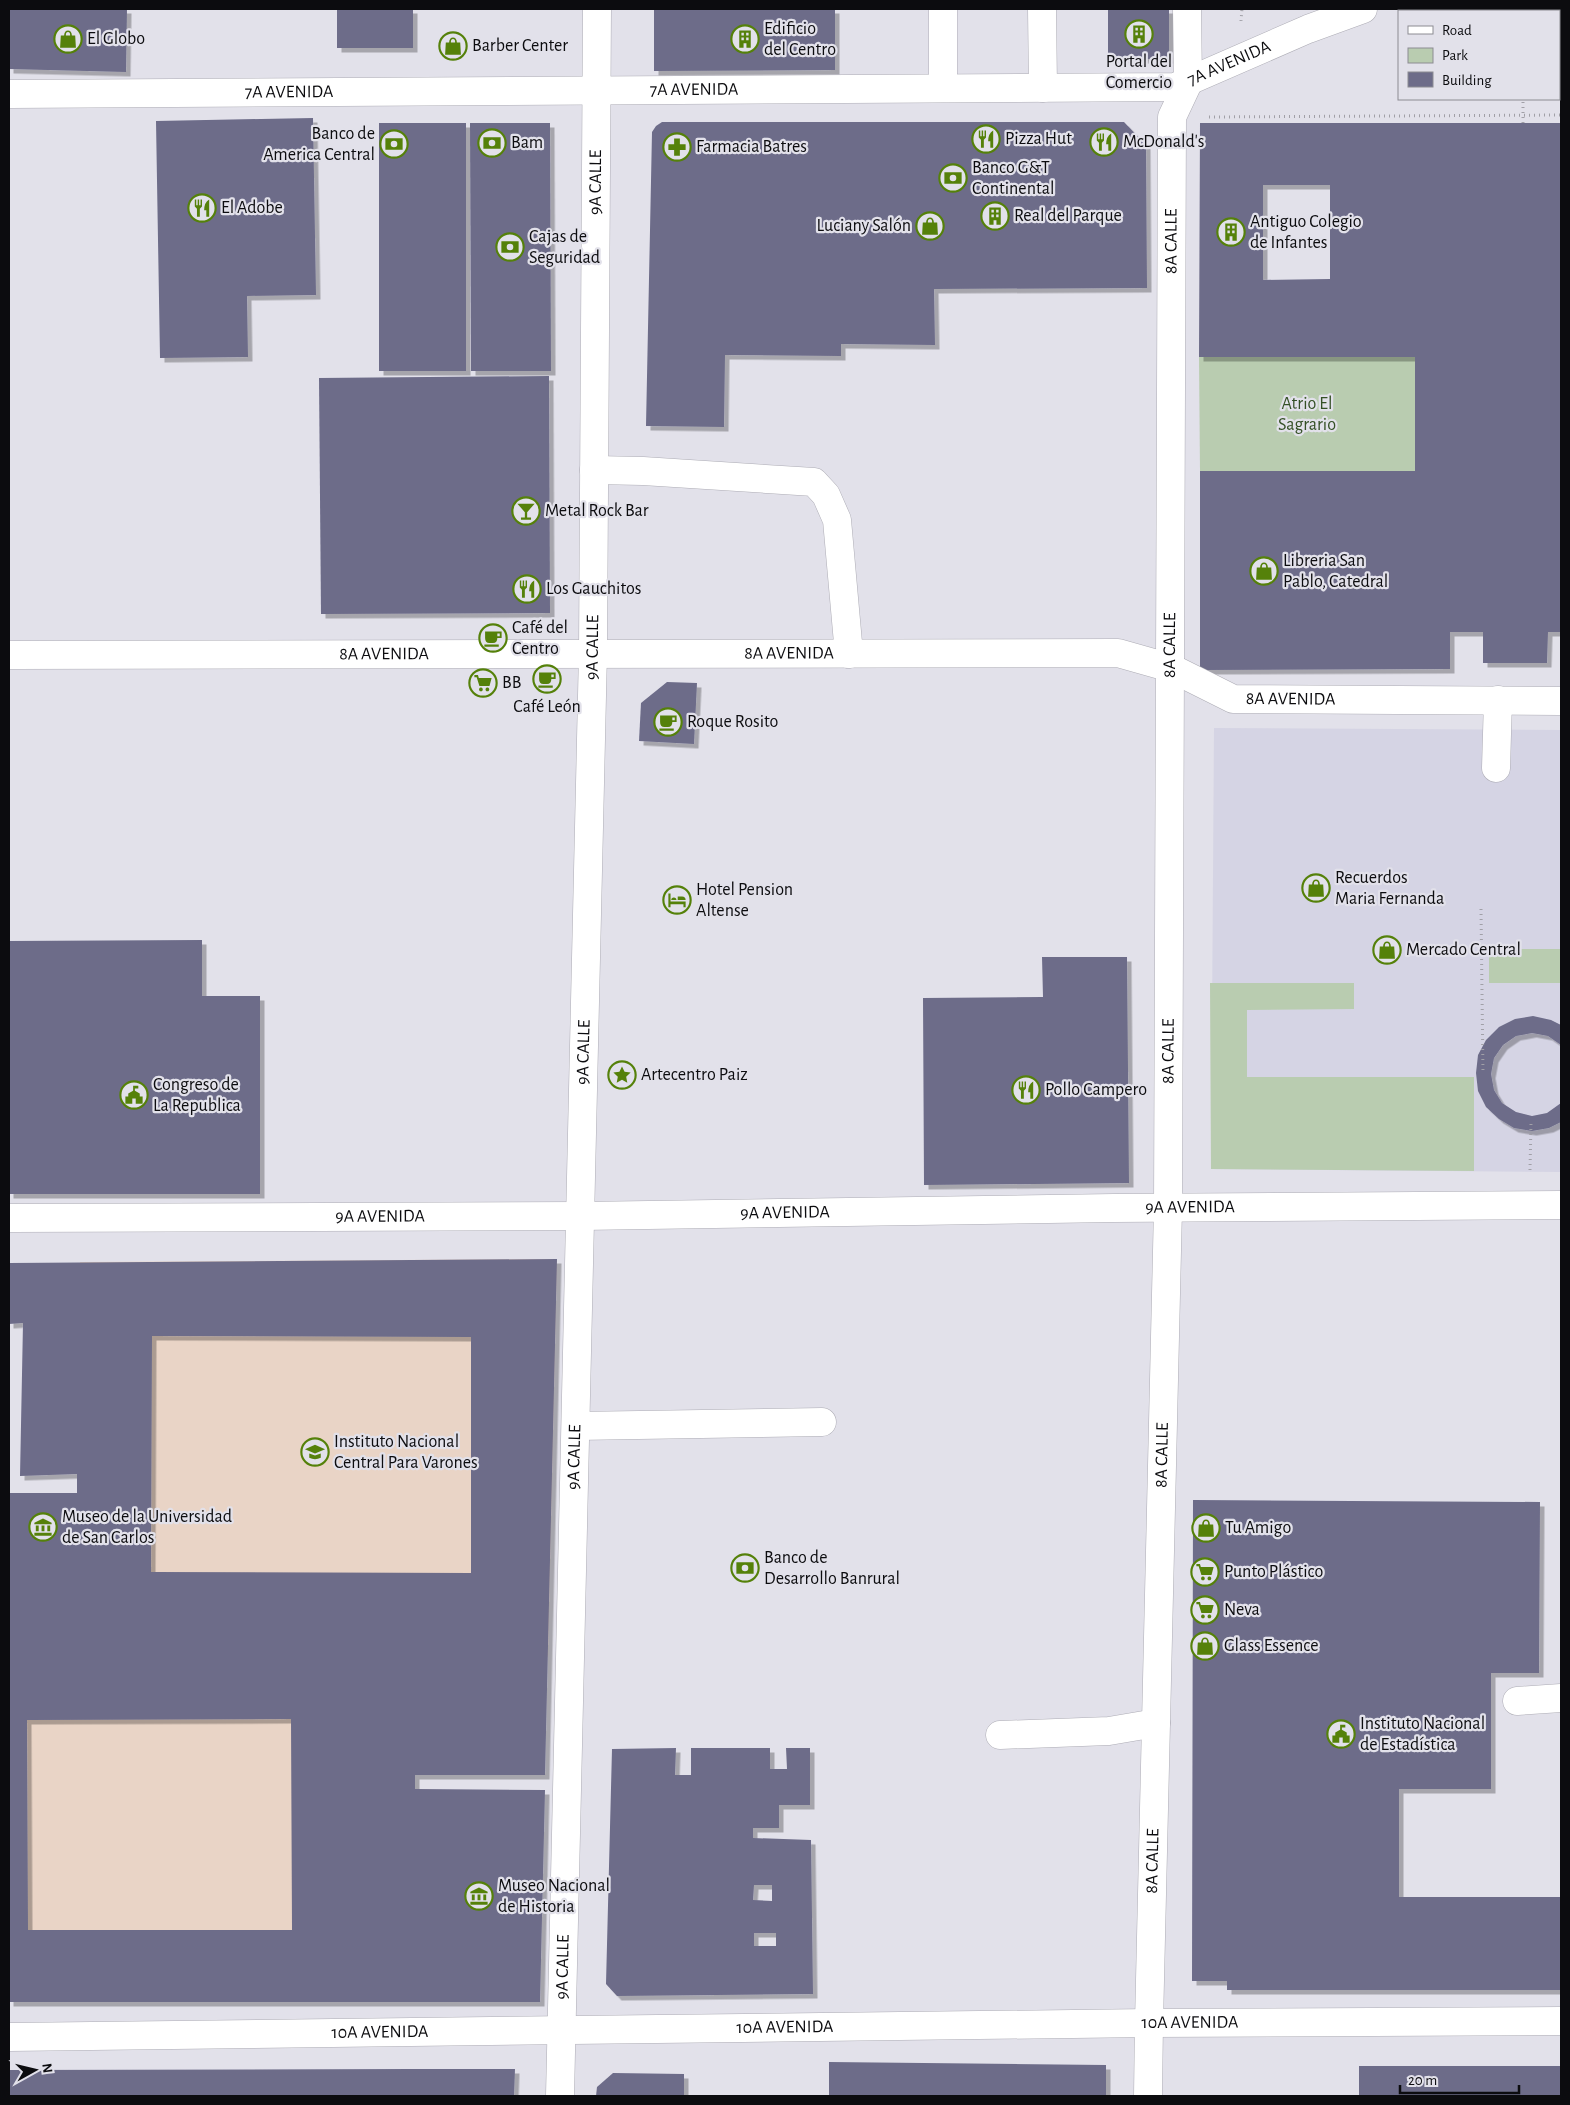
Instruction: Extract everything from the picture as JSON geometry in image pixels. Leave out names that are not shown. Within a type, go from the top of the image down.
[{"type":"main road","name":"9A CALLE","points":[[560,2096],[582,1216],[593,652],[597,9]]},
{"type":"main road","points":[[943,9],[943,88]]},
{"type":"main road","points":[[1042,9],[1044,88]]},
{"type":"main road","name":"8A CALLE","points":[[1148,2096],[1168,1208],[1172,117],[1188,83],[1187,9]]},
{"type":"main road","name":"7A AVENIDA","points":[[9,94],[1175,87],[1188,83],[1308,29],[1363,9]]},
{"type":"main road","points":[[594,470],[643,471],[814,482],[826,496],[837,520],[849,654]]},
{"type":"main road","name":"8A AVENIDA","points":[[9,655],[593,652],[849,654],[1118,653],[1171,668],[1233,698],[1561,701]]},
{"type":"main road","points":[[1496,768],[1498,700]]},
{"type":"main road","name":"9A AVENIDA","points":[[9,1218],[582,1216],[1561,1205]]},
{"type":"main road","points":[[576,1426],[822,1422]]},
{"type":"main road","points":[[1517,1702],[1561,1698]]},
{"type":"main road","points":[[1000,1735],[1109,1731],[1156,1723]]},
{"type":"main road","name":"10A AVENIDA","points":[[9,2038],[1149,2023],[1561,2021]]},
{"type":"path","points":[[1523,123],[1524,100]]},
{"type":"path","points":[[1172,117],[1561,115]]},
{"type":"path","points":[[1481,909],[1483,1073]]},
{"type":"path","points":[[1530,1171],[1531,1122]]},
{"type":"shaded area","name":"Mercado Central","points":[[1214,728],[1561,730],[1561,1172],[1211,1169]]},
{"type":"shaded area","name":"Instituto Nacional Central Para Varones","points":[[557,1259],[548,1657],[361,1656],[362,2002],[9,2002],[9,1656],[75,1655],[80,1262]]},
{"type":"green space","name":"Atrio El Sagrario","points":[[1199,357],[1415,357],[1415,471],[1200,471]]},
{"type":"green space","points":[[1489,949],[1560,949],[1561,983],[1489,983]]},
{"type":"green space","points":[[1210,983],[1354,983],[1354,1009],[1247,1010],[1247,1077],[1474,1077],[1474,1171],[1211,1169]]},
{"type":"building","name":"El Globo","points":[[9,9],[127,9],[126,72],[9,69]]},
{"type":"building","points":[[337,9],[413,9],[413,48],[337,48]]},
{"type":"building","name":"Edificio del Centro","points":[[654,9],[835,9],[835,70],[654,71]]},
{"type":"building","name":"Portal del Comercio","points":[[1108,9],[1169,9],[1169,59],[1108,59]]},
{"type":"building","name":"El Adobe","points":[[313,118],[316,295],[247,296],[248,357],[160,358],[156,121]]},
{"type":"building","points":[[662,122],[1124,122],[1146,145],[1147,288],[934,289],[935,345],[841,344],[841,356],[725,355],[724,427],[646,426],[652,132]]},
{"type":"building","points":[[379,123],[466,123],[466,371],[379,371]]},
{"type":"building","name":"Cajas de Seguridad","points":[[470,123],[550,123],[551,371],[471,371]]},
{"type":"building","points":[[1200,123],[1561,123],[1561,632],[1548,632],[1547,663],[1483,663],[1483,632],[1450,632],[1450,669],[1200,670],[1200,471],[1415,471],[1415,357],[1199,357]],"holes":[[[1263,185],[1330,185],[1330,279],[1263,280]]]},
{"type":"building","points":[[549,376],[550,613],[321,614],[319,378]]},
{"type":"building","name":"Roque Rosito","points":[[667,682],[697,683],[694,744],[639,741],[641,703]]},
{"type":"building","name":"Congreso de La Republica","points":[[202,940],[202,996],[260,996],[260,1194],[9,1194],[9,941]]},
{"type":"building","name":"Pollo Campero","points":[[1042,957],[1127,957],[1129,1183],[924,1185],[923,998],[1043,997]]},
{"type":"building","points":[[1533,1016],[1551,1020],[1561,1025],[1561,1045],[1548,1036],[1532,1033],[1516,1036],[1503,1045],[1494,1058],[1491,1074],[1494,1090],[1502,1103],[1516,1112],[1532,1116],[1547,1113],[1561,1103],[1561,1122],[1549,1128],[1532,1131],[1514,1128],[1499,1119],[1486,1107],[1478,1091],[1476,1073],[1478,1055],[1486,1040],[1499,1027],[1515,1019]]},
{"type":"building","points":[[557,1259],[545,1775],[415,1775],[415,1789],[545,1790],[540,2002],[9,2002],[9,1493],[77,1493],[77,1474],[20,1476],[23,1323],[9,1324],[9,1263]],"holes":[[[152,1336],[471,1337],[471,1573],[151,1572]],[[291,1719],[292,1930],[28,1930],[27,1720]]]},
{"type":"building","points":[[1193,1500],[1540,1502],[1539,1673],[1491,1673],[1491,1789],[1399,1789],[1399,1897],[1561,1897],[1561,1990],[1227,1990],[1227,1981],[1192,1981]]},
{"type":"building","points":[[676,1748],[675,1775],[691,1775],[691,1748],[770,1748],[770,1769],[787,1769],[786,1748],[810,1748],[810,1805],[779,1805],[779,1828],[753,1828],[753,1838],[811,1840],[813,1994],[617,1996],[606,1984],[612,1749]],"holes":[[[754,1885],[772,1885],[772,1901],[753,1900]],[[754,1933],[776,1933],[776,1946],[754,1946]]]},
{"type":"building","points":[[829,2062],[1106,2065],[1106,2096],[829,2096]]},
{"type":"building","points":[[1359,2066],[1561,2066],[1561,2096],[1359,2096]]},
{"type":"building","points":[[515,2069],[514,2096],[9,2096],[9,2070]]},
{"type":"building","points":[[613,2073],[684,2074],[684,2096],[596,2096],[597,2087]]},
{"type":"place","name":"Portal del Comercio","points":[[1139,34]]},
{"type":"place","name":"El Globo","points":[[68,39]]},
{"type":"place","name":"Edificio del Centro","points":[[745,39]]},
{"type":"place","name":"Barber Center","points":[[453,46]]},
{"type":"place","name":"Pizza Hut","points":[[986,139]]},
{"type":"place","name":"McDonald's","points":[[1104,142]]},
{"type":"place","name":"Bam","points":[[492,143]]},
{"type":"place","name":"Banco de America Central","points":[[394,144]]},
{"type":"place","name":"Farmacia Batres","points":[[677,147]]},
{"type":"place","name":"Banco G&T Continental","points":[[953,178]]},
{"type":"place","name":"El Adobe","points":[[202,208]]},
{"type":"place","name":"Real del Parque","points":[[995,216]]},
{"type":"place","name":"Luciany Salón","points":[[930,226]]},
{"type":"place","name":"Antiguo Colegio de Infantes","points":[[1231,232]]},
{"type":"place","name":"Cajas de Seguridad","points":[[510,247]]},
{"type":"place","name":"Metal Rock Bar","points":[[526,511]]},
{"type":"place","name":"Libreria San Pablo, Catedral","points":[[1264,571]]},
{"type":"place","name":"Los Gauchitos","points":[[527,589]]},
{"type":"place","name":"Café del Centro","points":[[493,638]]},
{"type":"place","name":"Café León","points":[[547,679]]},
{"type":"place","name":"BB","points":[[483,683]]},
{"type":"place","name":"Roque Rosito","points":[[668,722]]},
{"type":"place","name":"Recuerdos Maria Fernanda","points":[[1316,888]]},
{"type":"place","name":"Hotel Pension Altense","points":[[677,900]]},
{"type":"place","name":"Mercado Central","points":[[1387,950]]},
{"type":"place","name":"Artecentro Paiz","points":[[622,1075]]},
{"type":"place","name":"Pollo Campero","points":[[1026,1090]]},
{"type":"place","name":"Congreso de La Republica","points":[[134,1095]]},
{"type":"place","name":"Instituto Nacional Central Para Varones","points":[[315,1452]]},
{"type":"place","name":"Museo de la Universidad de San Carlos","points":[[43,1527]]},
{"type":"place","name":"Tu Amigo","points":[[1206,1528]]},
{"type":"place","name":"Banco de Desarrollo Banrural","points":[[745,1568]]},
{"type":"place","name":"Punto Plástico","points":[[1205,1572]]},
{"type":"place","name":"Neva","points":[[1205,1610]]},
{"type":"place","name":"Glass Essence","points":[[1205,1646]]},
{"type":"place","name":"Instituto Nacional de Estadística","points":[[1341,1734]]},
{"type":"place","name":"Museo Nacional de Historia","points":[[479,1896]]}]
